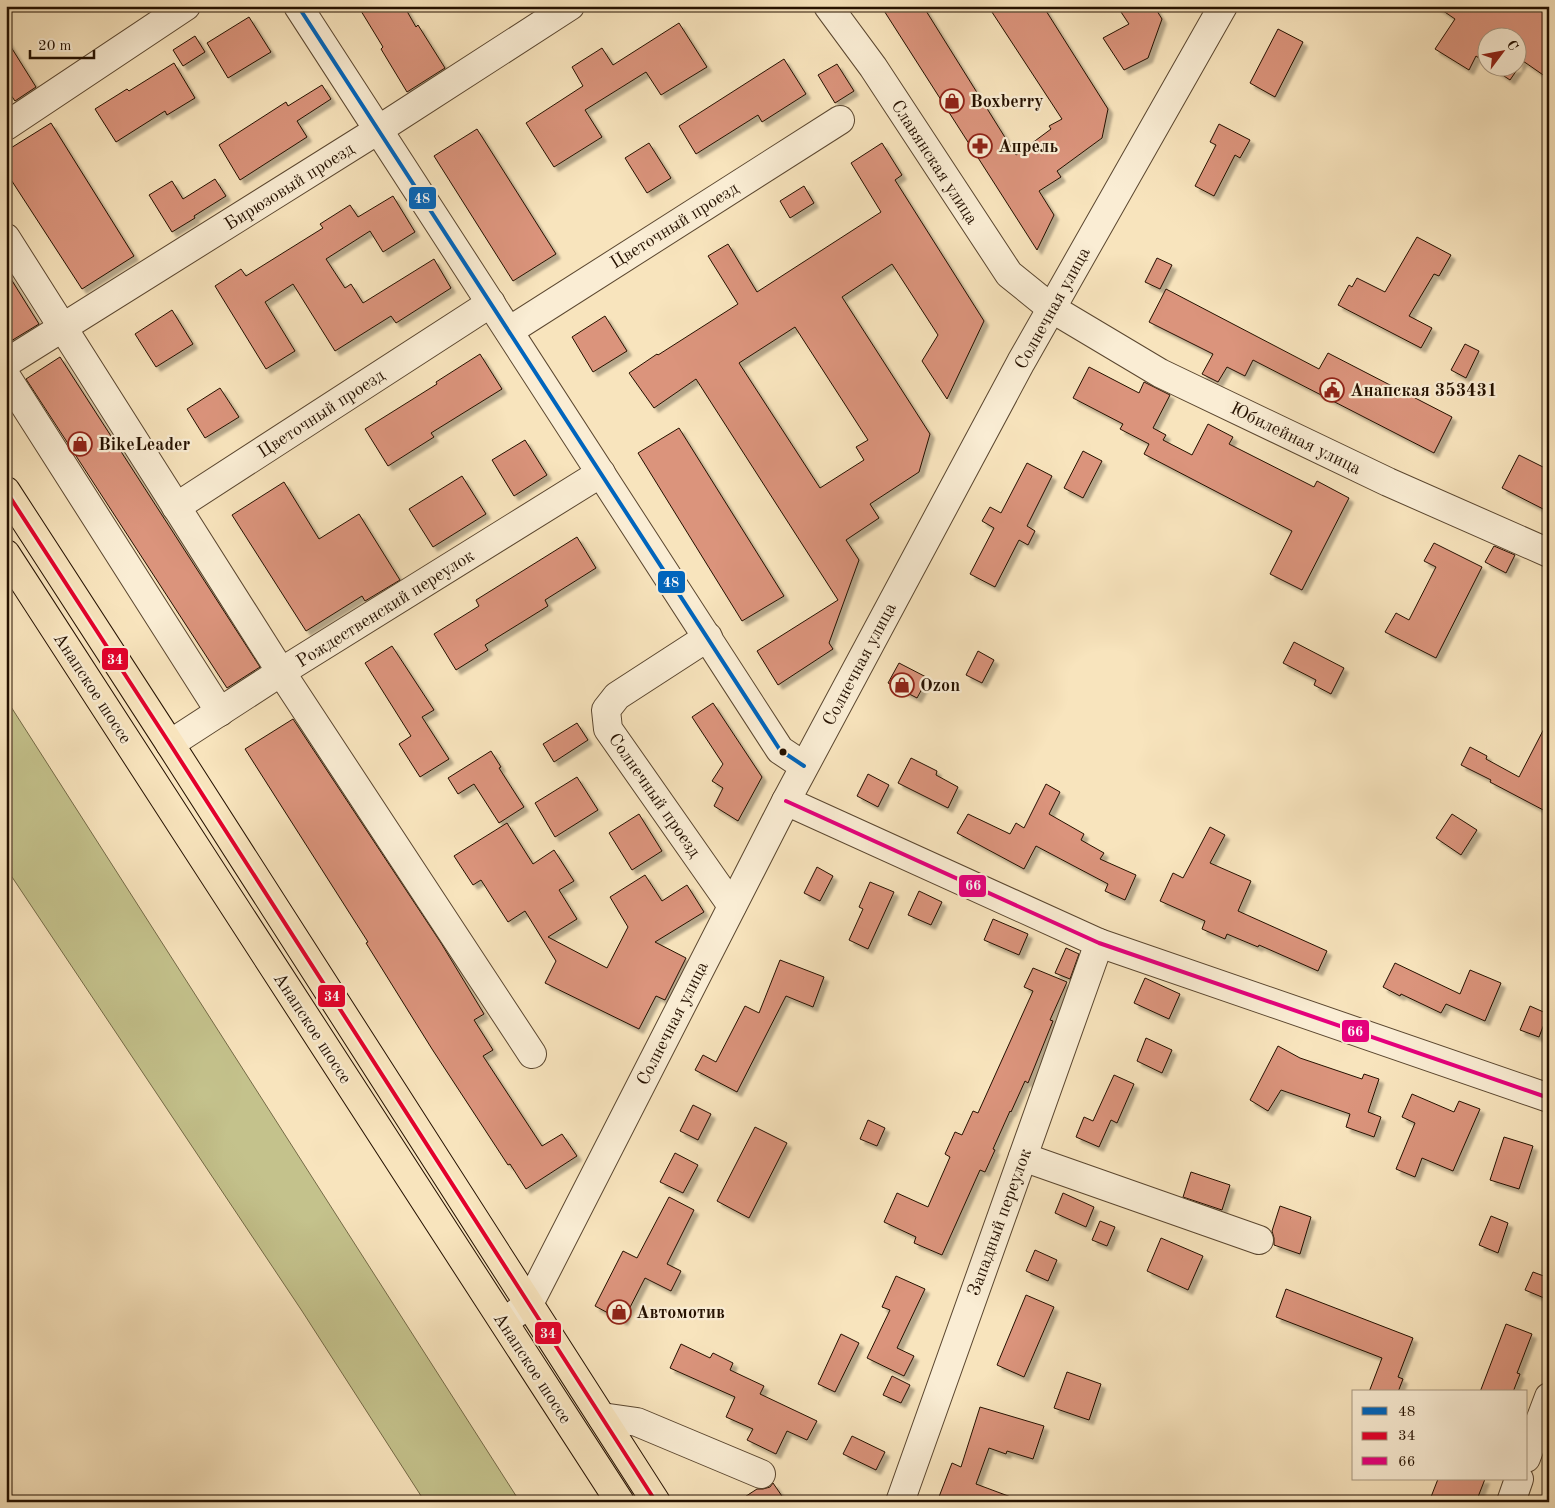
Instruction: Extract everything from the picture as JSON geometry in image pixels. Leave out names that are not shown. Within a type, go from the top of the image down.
[{"type":"main road","name":"Анапское шоссе","points":[[6,491],[656,1502]]},
{"type":"main road","name":"Анапское шоссе","points":[[6,554],[620,1502]]},
{"type":"street","points":[[6,126],[186,6]]},
{"type":"street","points":[[298,6],[780,750],[804,766]]},
{"type":"street","name":"Бирюзовый проезд","points":[[6,363],[378,130],[570,6]]},
{"type":"street","name":"Славянская улица","points":[[828,6],[873,67],[1009,274],[1051,308]]},
{"type":"street","name":"Солнечная улица","points":[[504,1322],[529,1304],[804,766],[1021,362],[1222,6]]},
{"type":"street","name":"Цветочный проезд","points":[[508,331],[840,120]]},
{"type":"street","points":[[6,238],[281,672],[532,1054]]},
{"type":"street","name":"Цветочный проезд","points":[[176,507],[491,303]]},
{"type":"street","name":"Юбилейная улица","points":[[1051,308],[1160,373],[1388,482],[1549,553]]},
{"type":"street","points":[[6,376],[220,712]]},
{"type":"street","name":"Рождественский переулок","points":[[170,744],[281,672],[601,473]]},
{"type":"street","name":"Солнечный проезд","points":[[708,637],[617,696],[606,710],[608,730],[732,906]]},
{"type":"street","points":[[786,801],[1099,943],[1549,1098]]},
{"type":"street","name":"Западный переулок","points":[[900,1502],[1099,943]]},
{"type":"street","points":[[1023,1157],[1259,1240]]},
{"type":"street","points":[[1528,1453],[1549,1397]]},
{"type":"street","points":[[602,1417],[637,1422],[761,1474]]},
{"type":"street","points":[[1511,1502],[1519,1480]]},
{"type":"shaded area","points":[[6,699],[520,1502],[425,1502],[302,1311],[6,868]]},
{"type":"building","points":[[358,6],[404,6],[416,27],[418,25],[445,68],[407,92]]},
{"type":"building","points":[[881,6],[923,6],[1016,155],[1051,129],[1049,126],[1062,119],[988,6],[1043,6],[1108,109],[1102,138],[1057,171],[1061,177],[1039,191],[1054,215],[1037,250]]},
{"type":"building","points":[[1117,6],[1154,6],[1162,19],[1148,58],[1124,70],[1103,38],[1129,24]]},
{"type":"building","points":[[1436,6],[1540,6],[1549,12],[1549,79],[1528,64],[1528,28],[1478,28],[1478,57],[1476,56],[1469,70],[1435,49],[1455,19]]},
{"type":"building","points":[[249,17],[271,52],[228,78],[207,43]]},
{"type":"building","points":[[679,23],[707,67],[661,95],[646,72],[585,110],[602,137],[554,167],[526,123],[583,86],[572,67],[602,48],[613,65]]},
{"type":"building","points":[[1278,29],[1303,42],[1275,97],[1250,83]]},
{"type":"building","points":[[195,36],[205,52],[183,66],[173,50]]},
{"type":"building","points":[[6,39],[36,87],[15,101],[6,88]]},
{"type":"building","points":[[784,59],[806,94],[762,122],[758,115],[696,154],[679,126]]},
{"type":"building","points":[[174,63],[195,98],[167,115],[165,111],[116,142],[95,109],[127,89],[129,91]]},
{"type":"building","points":[[837,64],[854,91],[835,103],[818,75]]},
{"type":"building","points":[[322,85],[331,99],[297,121],[307,137],[240,180],[219,145],[286,102],[288,106]]},
{"type":"building","points":[[51,123],[134,256],[82,289],[6,172],[6,151]]},
{"type":"building","points":[[1219,124],[1250,140],[1240,158],[1235,155],[1214,196],[1195,186],[1216,145],[1210,142]]},
{"type":"building","points":[[477,129],[556,254],[513,281],[434,156]]},
{"type":"building","points":[[649,143],[671,178],[647,193],[625,158]]},
{"type":"building","points":[[882,143],[902,175],[895,180],[984,321],[947,399],[922,361],[938,335],[892,264],[842,297],[930,434],[919,472],[870,504],[879,518],[846,540],[859,560],[829,643],[833,649],[778,685],[757,651],[838,600],[696,379],[654,408],[629,373],[738,304],[708,256],[728,244],[757,292],[881,212],[851,163]],"holes":[[[795,327],[868,440],[856,447],[864,460],[820,488],[739,363]]]},
{"type":"building","points":[[215,179],[226,196],[172,232],[149,195],[172,181],[183,199]]},
{"type":"building","points":[[804,186],[814,203],[790,218],[780,201]]},
{"type":"building","points":[[393,196],[415,232],[383,252],[370,231],[326,259],[345,288],[351,284],[363,303],[434,259],[451,288],[396,323],[391,316],[335,351],[293,284],[265,302],[295,351],[266,369],[215,286],[241,269],[246,276],[323,228],[320,224],[350,205],[358,217]]},
{"type":"building","points":[[1417,237],[1451,255],[1439,276],[1434,274],[1409,316],[1432,328],[1421,348],[1338,305],[1349,285],[1352,287],[1357,278],[1385,292]]},
{"type":"building","points":[[1157,258],[1172,265],[1160,289],[1145,282]]},
{"type":"building","points":[[6,271],[39,324],[6,344]]},
{"type":"building","points":[[1166,289],[1319,369],[1328,353],[1452,417],[1434,453],[1253,360],[1245,376],[1227,367],[1218,382],[1202,374],[1213,354],[1149,322]]},
{"type":"building","points":[[172,310],[193,344],[156,367],[135,334]]},
{"type":"building","points":[[605,316],[627,351],[593,372],[572,337]]},
{"type":"building","points":[[1465,344],[1479,351],[1466,378],[1451,370]]},
{"type":"building","points":[[480,354],[502,389],[431,433],[434,437],[388,466],[365,429],[437,384],[436,382]]},
{"type":"building","points":[[60,357],[260,667],[227,688],[26,379]]},
{"type":"building","points":[[1089,367],[1139,393],[1144,382],[1170,395],[1153,428],[1166,435],[1163,440],[1192,455],[1208,424],[1233,437],[1229,444],[1314,487],[1317,481],[1349,498],[1302,590],[1270,574],[1292,531],[1144,454],[1149,444],[1120,429],[1123,424],[1073,398]]},
{"type":"building","points":[[220,388],[239,417],[205,438],[187,409]]},
{"type":"building","points":[[679,428],[784,596],[742,621],[638,453]]},
{"type":"building","points":[[525,440],[547,475],[514,496],[492,460]]},
{"type":"building","points":[[1083,451],[1102,461],[1083,498],[1064,488]]},
{"type":"building","points":[[1519,455],[1549,470],[1549,512],[1502,488]]},
{"type":"building","points":[[1027,463],[1052,476],[1027,526],[1035,531],[1028,545],[1019,540],[995,587],[970,574],[994,528],[982,521],[990,507],[1001,513]]},
{"type":"building","points":[[462,476],[486,514],[433,547],[409,509]]},
{"type":"building","points":[[284,482],[319,539],[359,514],[400,580],[365,601],[362,596],[306,631],[232,515]]},
{"type":"building","points":[[577,537],[596,568],[545,600],[548,606],[485,645],[488,650],[456,670],[434,634],[479,606],[476,600]]},
{"type":"building","points":[[1434,543],[1482,567],[1436,658],[1385,632],[1396,613],[1409,620],[1436,567],[1424,561]]},
{"type":"building","points":[[1494,546],[1515,555],[1506,573],[1485,562]]},
{"type":"building","points":[[1294,642],[1344,668],[1331,694],[1314,685],[1316,680],[1283,663]]},
{"type":"building","points":[[392,646],[434,710],[422,717],[449,759],[420,777],[399,744],[411,736],[365,663]]},
{"type":"building","points":[[978,651],[994,660],[982,683],[966,675]]},
{"type":"building","points":[[899,663],[928,678],[917,698],[888,683]]},
{"type":"building","points":[[713,703],[762,777],[738,821],[714,806],[723,788],[712,781],[723,764],[692,717]]},
{"type":"building","points":[[293,719],[441,943],[484,1014],[474,1020],[493,1050],[483,1056],[542,1146],[562,1134],[577,1156],[526,1189],[510,1164],[508,1165],[432,1049],[366,943],[368,942],[245,749]]},
{"type":"building","points":[[1549,719],[1549,813],[1461,765],[1470,747],[1487,756],[1486,759],[1519,777]]},
{"type":"building","points":[[577,723],[588,740],[554,762],[543,744]]},
{"type":"building","points":[[491,751],[501,767],[499,768],[524,807],[499,823],[474,784],[458,794],[448,778]]},
{"type":"building","points":[[911,758],[937,771],[936,775],[958,787],[948,808],[898,783]]},
{"type":"building","points":[[868,774],[889,785],[878,807],[857,796]]},
{"type":"building","points":[[577,777],[598,810],[555,837],[535,803]]},
{"type":"building","points":[[1046,784],[1060,792],[1049,814],[1084,834],[1081,840],[1104,853],[1100,859],[1136,875],[1125,900],[1105,891],[1108,884],[1036,846],[1024,869],[957,833],[968,814],[1010,834],[1016,823],[1024,828]]},
{"type":"building","points":[[639,814],[662,851],[632,870],[609,833]]},
{"type":"building","points":[[1452,814],[1477,830],[1461,855],[1436,838]]},
{"type":"building","points":[[507,823],[533,864],[554,850],[574,881],[559,890],[577,919],[548,937],[607,968],[628,927],[610,897],[645,875],[662,901],[687,885],[704,912],[655,942],[686,958],[665,1000],[656,996],[639,1029],[545,983],[556,961],[525,911],[508,922],[481,880],[473,885],[454,856]]},
{"type":"building","points":[[1210,827],[1225,835],[1210,863],[1251,881],[1238,911],[1327,951],[1318,971],[1259,945],[1258,947],[1227,934],[1225,939],[1202,929],[1205,921],[1160,901],[1173,873],[1183,878]]},
{"type":"building","points":[[817,867],[833,876],[820,901],[804,893]]},
{"type":"building","points":[[870,882],[894,892],[868,949],[849,940],[863,909],[859,907]]},
{"type":"building","points":[[919,891],[942,902],[931,925],[908,915]]},
{"type":"building","points":[[993,919],[1028,934],[1019,955],[984,940]]},
{"type":"building","points":[[1066,948],[1079,954],[1070,979],[1055,973]]},
{"type":"building","points":[[780,960],[824,977],[813,1007],[786,996],[737,1092],[695,1070],[703,1055],[716,1062],[745,1006],[759,1013]]},
{"type":"building","points":[[1395,963],[1460,994],[1470,970],[1501,983],[1485,1021],[1446,1004],[1441,1013],[1383,987]]},
{"type":"building","points":[[1033,968],[1067,982],[1050,1020],[1053,1021],[1028,1083],[1025,1081],[1010,1111],[985,1172],[980,1170],[942,1255],[914,1243],[916,1237],[884,1222],[897,1193],[928,1207],[950,1157],[945,1154],[955,1132],[962,1135],[973,1111],[978,1113],[1033,991],[1024,987]]},
{"type":"building","points":[[1145,978],[1180,994],[1169,1019],[1134,1003]]},
{"type":"building","points":[[1530,1006],[1548,1014],[1539,1037],[1520,1030]]},
{"type":"building","points":[[1146,1038],[1172,1050],[1162,1073],[1137,1061]]},
{"type":"building","points":[[1278,1046],[1300,1058],[1362,1079],[1364,1074],[1379,1079],[1368,1112],[1381,1117],[1374,1137],[1346,1127],[1350,1114],[1281,1090],[1268,1111],[1250,1100]]},
{"type":"building","points":[[1114,1075],[1134,1084],[1117,1123],[1111,1120],[1099,1147],[1076,1137],[1084,1117],[1093,1121]]},
{"type":"building","points":[[1412,1094],[1454,1112],[1459,1101],[1480,1109],[1453,1171],[1422,1158],[1415,1177],[1396,1169],[1415,1123],[1402,1117]]},
{"type":"building","points":[[693,1105],[711,1114],[698,1140],[680,1131]]},
{"type":"building","points":[[868,1120],[885,1128],[877,1146],[860,1139]]},
{"type":"building","points":[[755,1127],[787,1143],[749,1218],[717,1201]]},
{"type":"building","points":[[1504,1137],[1533,1146],[1519,1189],[1490,1180]]},
{"type":"building","points":[[675,1153],[698,1165],[683,1193],[660,1182]]},
{"type":"building","points":[[1191,1172],[1230,1185],[1222,1210],[1183,1197]]},
{"type":"building","points":[[1063,1193],[1094,1207],[1086,1227],[1055,1213]]},
{"type":"building","points":[[669,1197],[694,1210],[667,1264],[681,1271],[671,1291],[645,1278],[623,1321],[595,1306],[623,1251],[637,1258]]},
{"type":"building","points":[[1280,1206],[1311,1217],[1300,1254],[1274,1245],[1272,1231]]},
{"type":"building","points":[[1491,1216],[1508,1223],[1498,1253],[1479,1245]]},
{"type":"building","points":[[1100,1221],[1115,1227],[1107,1246],[1092,1240]]},
{"type":"building","points":[[1161,1238],[1203,1256],[1188,1290],[1147,1271]]},
{"type":"building","points":[[1035,1250],[1057,1260],[1048,1281],[1026,1271]]},
{"type":"building","points":[[1533,1272],[1549,1278],[1549,1300],[1525,1290]]},
{"type":"building","points":[[896,1276],[925,1289],[897,1348],[914,1356],[904,1376],[867,1358],[890,1310],[882,1307]]},
{"type":"building","points":[[1286,1289],[1413,1338],[1398,1377],[1403,1379],[1399,1390],[1370,1390],[1382,1358],[1276,1317]]},
{"type":"building","points":[[1026,1295],[1054,1307],[1024,1377],[997,1365]]},
{"type":"building","points":[[1506,1324],[1532,1334],[1517,1373],[1520,1374],[1514,1390],[1481,1390]]},
{"type":"building","points":[[841,1334],[859,1343],[835,1392],[818,1384]]},
{"type":"building","points":[[681,1344],[710,1358],[713,1353],[733,1363],[730,1370],[764,1386],[760,1394],[817,1421],[807,1440],[787,1431],[776,1454],[747,1440],[753,1429],[726,1417],[735,1397],[670,1368]]},
{"type":"building","points":[[1067,1372],[1101,1384],[1089,1420],[1054,1408]]},
{"type":"building","points":[[892,1376],[910,1385],[901,1403],[883,1395]]},
{"type":"building","points":[[980,1407],[1044,1426],[1033,1459],[1007,1451],[1006,1454],[989,1448],[976,1484],[1019,1500],[1018,1502],[937,1502],[952,1463],[961,1467]]},
{"type":"building","points":[[852,1436],[885,1452],[876,1470],[843,1454]]},
{"type":"building","points":[[1438,1480],[1485,1480],[1476,1502],[1429,1502]]},
{"type":"building","points":[[773,1483],[786,1502],[737,1502],[757,1489],[770,1487]]},
{"type":"transit line","name":"48","points":[[298,6],[780,750],[804,766]]},
{"type":"transit line","name":"34","points":[[6,491],[656,1502]]},
{"type":"transit line","name":"66","points":[[786,801],[1099,943],[1549,1098]]},
{"type":"place","name":"Boxberry","points":[[952,101]]},
{"type":"place","name":"Апрель","points":[[980,146]]},
{"type":"place","name":"Анапская 353431","points":[[1332,390]]},
{"type":"place","name":"BikeLeader","points":[[80,444]]},
{"type":"place","name":"Ozon","points":[[902,685]]},
{"type":"place","name":"Автомотив","points":[[619,1312]]}]
